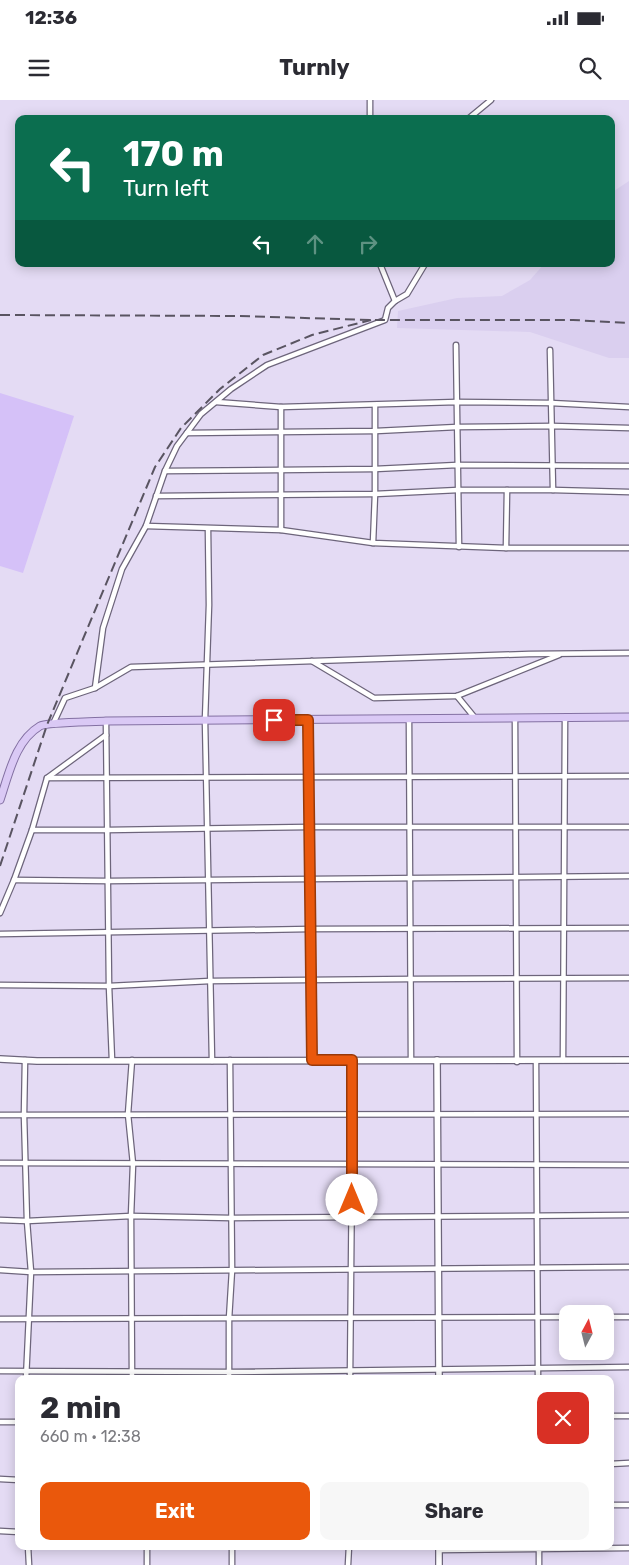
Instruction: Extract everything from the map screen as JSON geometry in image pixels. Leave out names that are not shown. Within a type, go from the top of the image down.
[{"type":"main road","points":[[0,800],[16,752],[28,737],[42,725],[106,721],[629,717]]},
{"type":"street","points":[[370,100],[370,115]]},
{"type":"street","points":[[473,115],[491,100]]},
{"type":"street","points":[[381,267],[395,301]]},
{"type":"street","points":[[95,688],[103,628],[122,569],[146,526],[165,471],[177,446],[187,432],[202,414],[216,402],[267,365],[385,320],[388,308],[407,294],[423,267]]},
{"type":"street","points":[[456,345],[459,546]]},
{"type":"street","points":[[550,350],[553,490]]},
{"type":"street","points":[[216,402],[281,407],[375,406],[456,402],[551,403],[629,407]]},
{"type":"street","points":[[373,543],[375,406]]},
{"type":"street","points":[[281,407],[281,530]]},
{"type":"street","points":[[187,432],[376,431],[457,427],[552,426],[629,428]]},
{"type":"street","points":[[165,471],[375,469],[457,466],[629,466]]},
{"type":"street","points":[[156,496],[375,494],[458,490],[629,492]]},
{"type":"street","points":[[506,490],[506,548]]},
{"type":"street","points":[[146,526],[281,530],[373,543],[506,548],[629,548]]},
{"type":"street","points":[[208,529],[209,606],[205,720],[212,1060]]},
{"type":"street","points":[[53,724],[65,698],[95,688],[131,667],[629,653]]},
{"type":"street","points":[[312,661],[374,698],[456,696],[563,654]]},
{"type":"street","points":[[456,696],[475,718]]},
{"type":"street","points":[[515,718],[517,1062]]},
{"type":"street","points":[[563,1060],[565,718]]},
{"type":"street","points":[[409,719],[411,1060]]},
{"type":"street","points":[[308,720],[312,1060]]},
{"type":"street","points":[[106,721],[108,933],[112,1060]]},
{"type":"street","points":[[0,913],[32,830],[47,778],[106,735]]},
{"type":"street","points":[[47,778],[629,776]]},
{"type":"street","points":[[32,830],[309,827],[629,828]]},
{"type":"street","points":[[14,880],[108,881],[629,876]]},
{"type":"street","points":[[0,934],[310,929],[629,928]]},
{"type":"street","points":[[0,985],[109,986],[210,981],[629,978]]},
{"type":"street","points":[[0,1059],[437,1060],[517,1062],[629,1060]]},
{"type":"street","points":[[26,1060],[24,1115],[27,1220],[31,1272],[26,1375]]},
{"type":"street","points":[[132,1060],[128,1114],[133,1164],[131,1216],[133,1375]]},
{"type":"street","points":[[230,1060],[232,1164],[232,1270],[229,1318],[230,1372]]},
{"type":"street","points":[[350,1375],[352,1060]]},
{"type":"street","points":[[437,1060],[439,1375]]},
{"type":"street","points":[[536,1061],[538,1375]]},
{"type":"street","points":[[0,1115],[629,1114]]},
{"type":"street","points":[[0,1163],[629,1166]]},
{"type":"street","points":[[0,1220],[131,1216],[352,1218],[629,1215]]},
{"type":"street","points":[[0,1270],[31,1272],[629,1267]]},
{"type":"street","points":[[0,1319],[559,1317]]},
{"type":"street","points":[[614,1317],[629,1317]]},
{"type":"street","points":[[0,1371],[230,1372],[629,1367]]},
{"type":"street","points":[[614,1416],[629,1416]]},
{"type":"street","points":[[0,1422],[15,1422]]},
{"type":"street","points":[[614,1464],[629,1463]]},
{"type":"street","points":[[0,1479],[15,1480]]},
{"type":"street","points":[[614,1505],[629,1505]]},
{"type":"street","points":[[0,1531],[15,1532]]},
{"type":"street","points":[[614,1548],[629,1548]]},
{"type":"street","points":[[28,1550],[29,1565]]},
{"type":"street","points":[[147,1565],[148,1550]]},
{"type":"street","points":[[232,1550],[232,1565]]},
{"type":"street","points":[[348,1565],[349,1550]]},
{"type":"street","points":[[439,1550],[439,1565]]},
{"type":"street","points":[[539,1550],[539,1565]]},
{"type":"shaded area","points":[[629,181],[629,358],[609,358],[530,332],[397,328],[398,311],[457,298],[502,296],[530,280],[541,267],[615,267],[615,190]]},
{"type":"shaded area","points":[[0,393],[74,416],[23,573],[0,566]]},
{"type":"railway","points":[[0,315],[240,316],[371,320],[573,320],[629,323]]},
{"type":"railway","points":[[0,866],[47,725],[155,467],[181,428],[220,389],[263,355],[312,335],[371,320]]},
{"type":"route","points":[[274,720],[308,720],[312,1060],[352,1060],[352,1200]]}]
